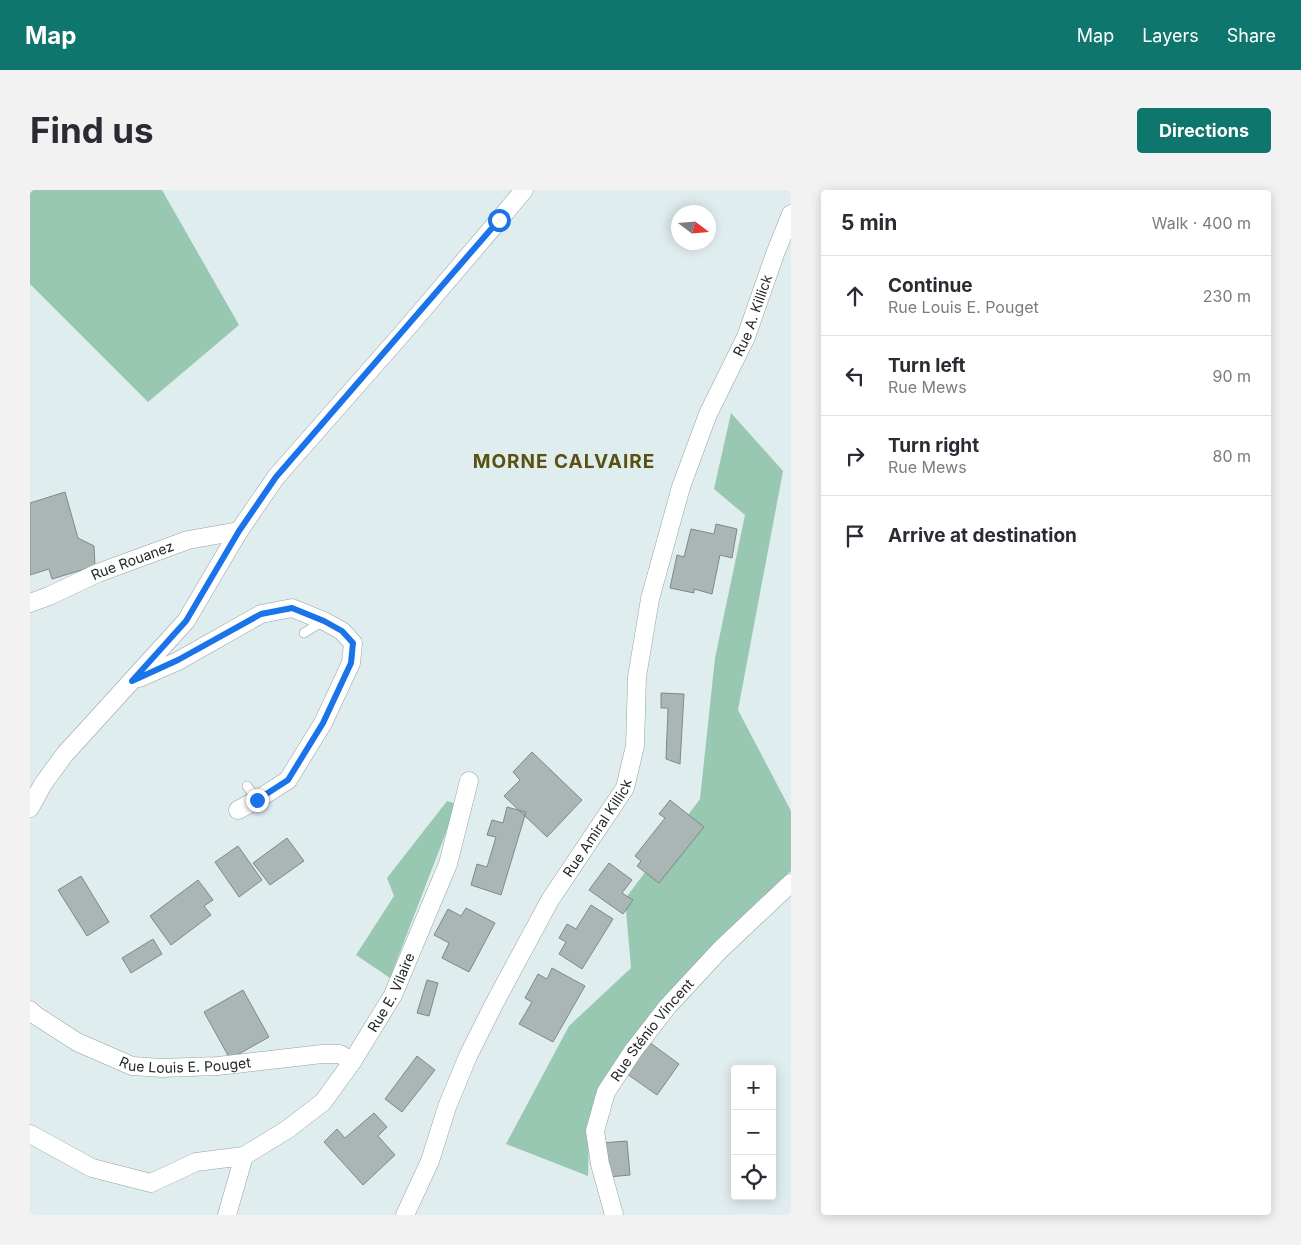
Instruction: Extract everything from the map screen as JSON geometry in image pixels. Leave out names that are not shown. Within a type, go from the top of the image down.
[{"type":"street","points":[[30,808],[43,784],[65,754],[186,621],[239,531],[276,477],[426,306],[524,190]]},
{"type":"street","name":"Rue A. Killick","points":[[708,414],[746,337],[791,214]]},
{"type":"street","name":"Rue Amiral Killick","points":[[404,1215],[430,1161],[447,1108],[468,1056],[494,1004],[550,900],[625,788],[635,746],[638,677],[650,598],[681,487],[708,414]]},
{"type":"street","name":"Rue Rouanez","points":[[30,603],[98,573],[188,540],[239,531]]},
{"type":"street","points":[[132,681],[178,660],[261,614],[292,608],[324,621],[342,631],[353,643],[351,663],[323,723],[288,780],[252,793],[238,810]]},
{"type":"street","name":"Rue E. Vilaire","points":[[244,1156],[288,1129],[323,1102],[352,1062],[393,995],[448,864],[469,781]]},
{"type":"street","name":"Rue Sténio Vincent","points":[[613,1214],[600,1164],[595,1131],[606,1092],[633,1051],[668,1006],[720,950],[791,883]]},
{"type":"street","name":"Rue Louis E. Pouget","points":[[30,1010],[77,1042],[132,1066],[162,1068],[218,1066],[322,1054],[340,1054],[352,1062]]},
{"type":"street","points":[[30,1134],[92,1168],[151,1183],[196,1162],[244,1156],[227,1215]]},
{"type":"lane","points":[[304,633],[324,621]]},
{"type":"green space","points":[[30,190],[162,190],[239,325],[148,402],[30,284]]},
{"type":"green space","points":[[731,413],[783,471],[738,710],[791,811],[791,871],[716,945],[629,1044],[589,1136],[588,1176],[506,1144],[569,1026],[631,968],[625,899],[700,799],[715,658],[745,515],[714,489]]},
{"type":"green space","points":[[447,801],[457,804],[390,978],[356,955],[394,896],[387,878]]},
{"type":"building","points":[[65,492],[78,538],[94,546],[95,566],[52,579],[49,569],[30,575],[30,503]]},
{"type":"building","points":[[716,524],[737,529],[732,558],[720,555],[712,594],[694,589],[694,593],[670,588],[677,555],[684,557],[691,529],[714,534]]},
{"type":"building","points":[[661,693],[684,694],[680,764],[666,759],[668,708],[661,708]]},
{"type":"building","points":[[532,752],[582,800],[547,837],[504,796],[520,780],[513,772]]},
{"type":"building","points":[[670,800],[704,827],[659,883],[637,866],[641,861],[635,856],[665,818],[659,814]]},
{"type":"building","points":[[507,807],[526,812],[501,895],[471,885],[477,864],[487,867],[496,837],[487,835],[492,820],[503,823]]},
{"type":"building","points":[[287,838],[304,861],[270,885],[253,863]]},
{"type":"building","points":[[238,846],[262,880],[239,897],[215,862]]},
{"type":"building","points":[[609,863],[632,880],[622,893],[633,900],[623,914],[589,890]]},
{"type":"building","points":[[81,876],[109,922],[87,936],[58,890]]},
{"type":"building","points":[[198,880],[213,900],[204,906],[211,915],[171,945],[150,916]]},
{"type":"building","points":[[591,905],[613,919],[582,969],[559,954],[566,942],[559,938],[567,924],[576,929]]},
{"type":"building","points":[[466,908],[495,923],[469,972],[442,958],[449,943],[434,935],[448,909],[461,916]]},
{"type":"building","points":[[153,939],[162,954],[131,973],[122,958]]},
{"type":"building","points":[[552,968],[585,986],[553,1042],[519,1024],[532,1002],[525,998],[538,974],[547,979]]},
{"type":"building","points":[[427,980],[438,983],[429,1016],[417,1013]]},
{"type":"building","points":[[243,990],[269,1037],[230,1059],[204,1012]]},
{"type":"building","points":[[649,1042],[679,1064],[657,1095],[627,1074]]},
{"type":"building","points":[[417,1056],[435,1070],[402,1112],[385,1099]]},
{"type":"building","points":[[374,1113],[387,1127],[378,1136],[395,1155],[363,1185],[324,1142],[337,1129],[345,1138]]},
{"type":"building","points":[[627,1141],[630,1175],[608,1177],[600,1143]]},
{"type":"district","name":"MORNE CALVAIRE","points":[[564,461]]},
{"type":"route","points":[[257,800],[288,780],[323,723],[351,663],[353,643],[342,631],[324,621],[292,608],[261,614],[178,660],[132,681],[186,621],[239,531],[276,477],[499,220]]}]
